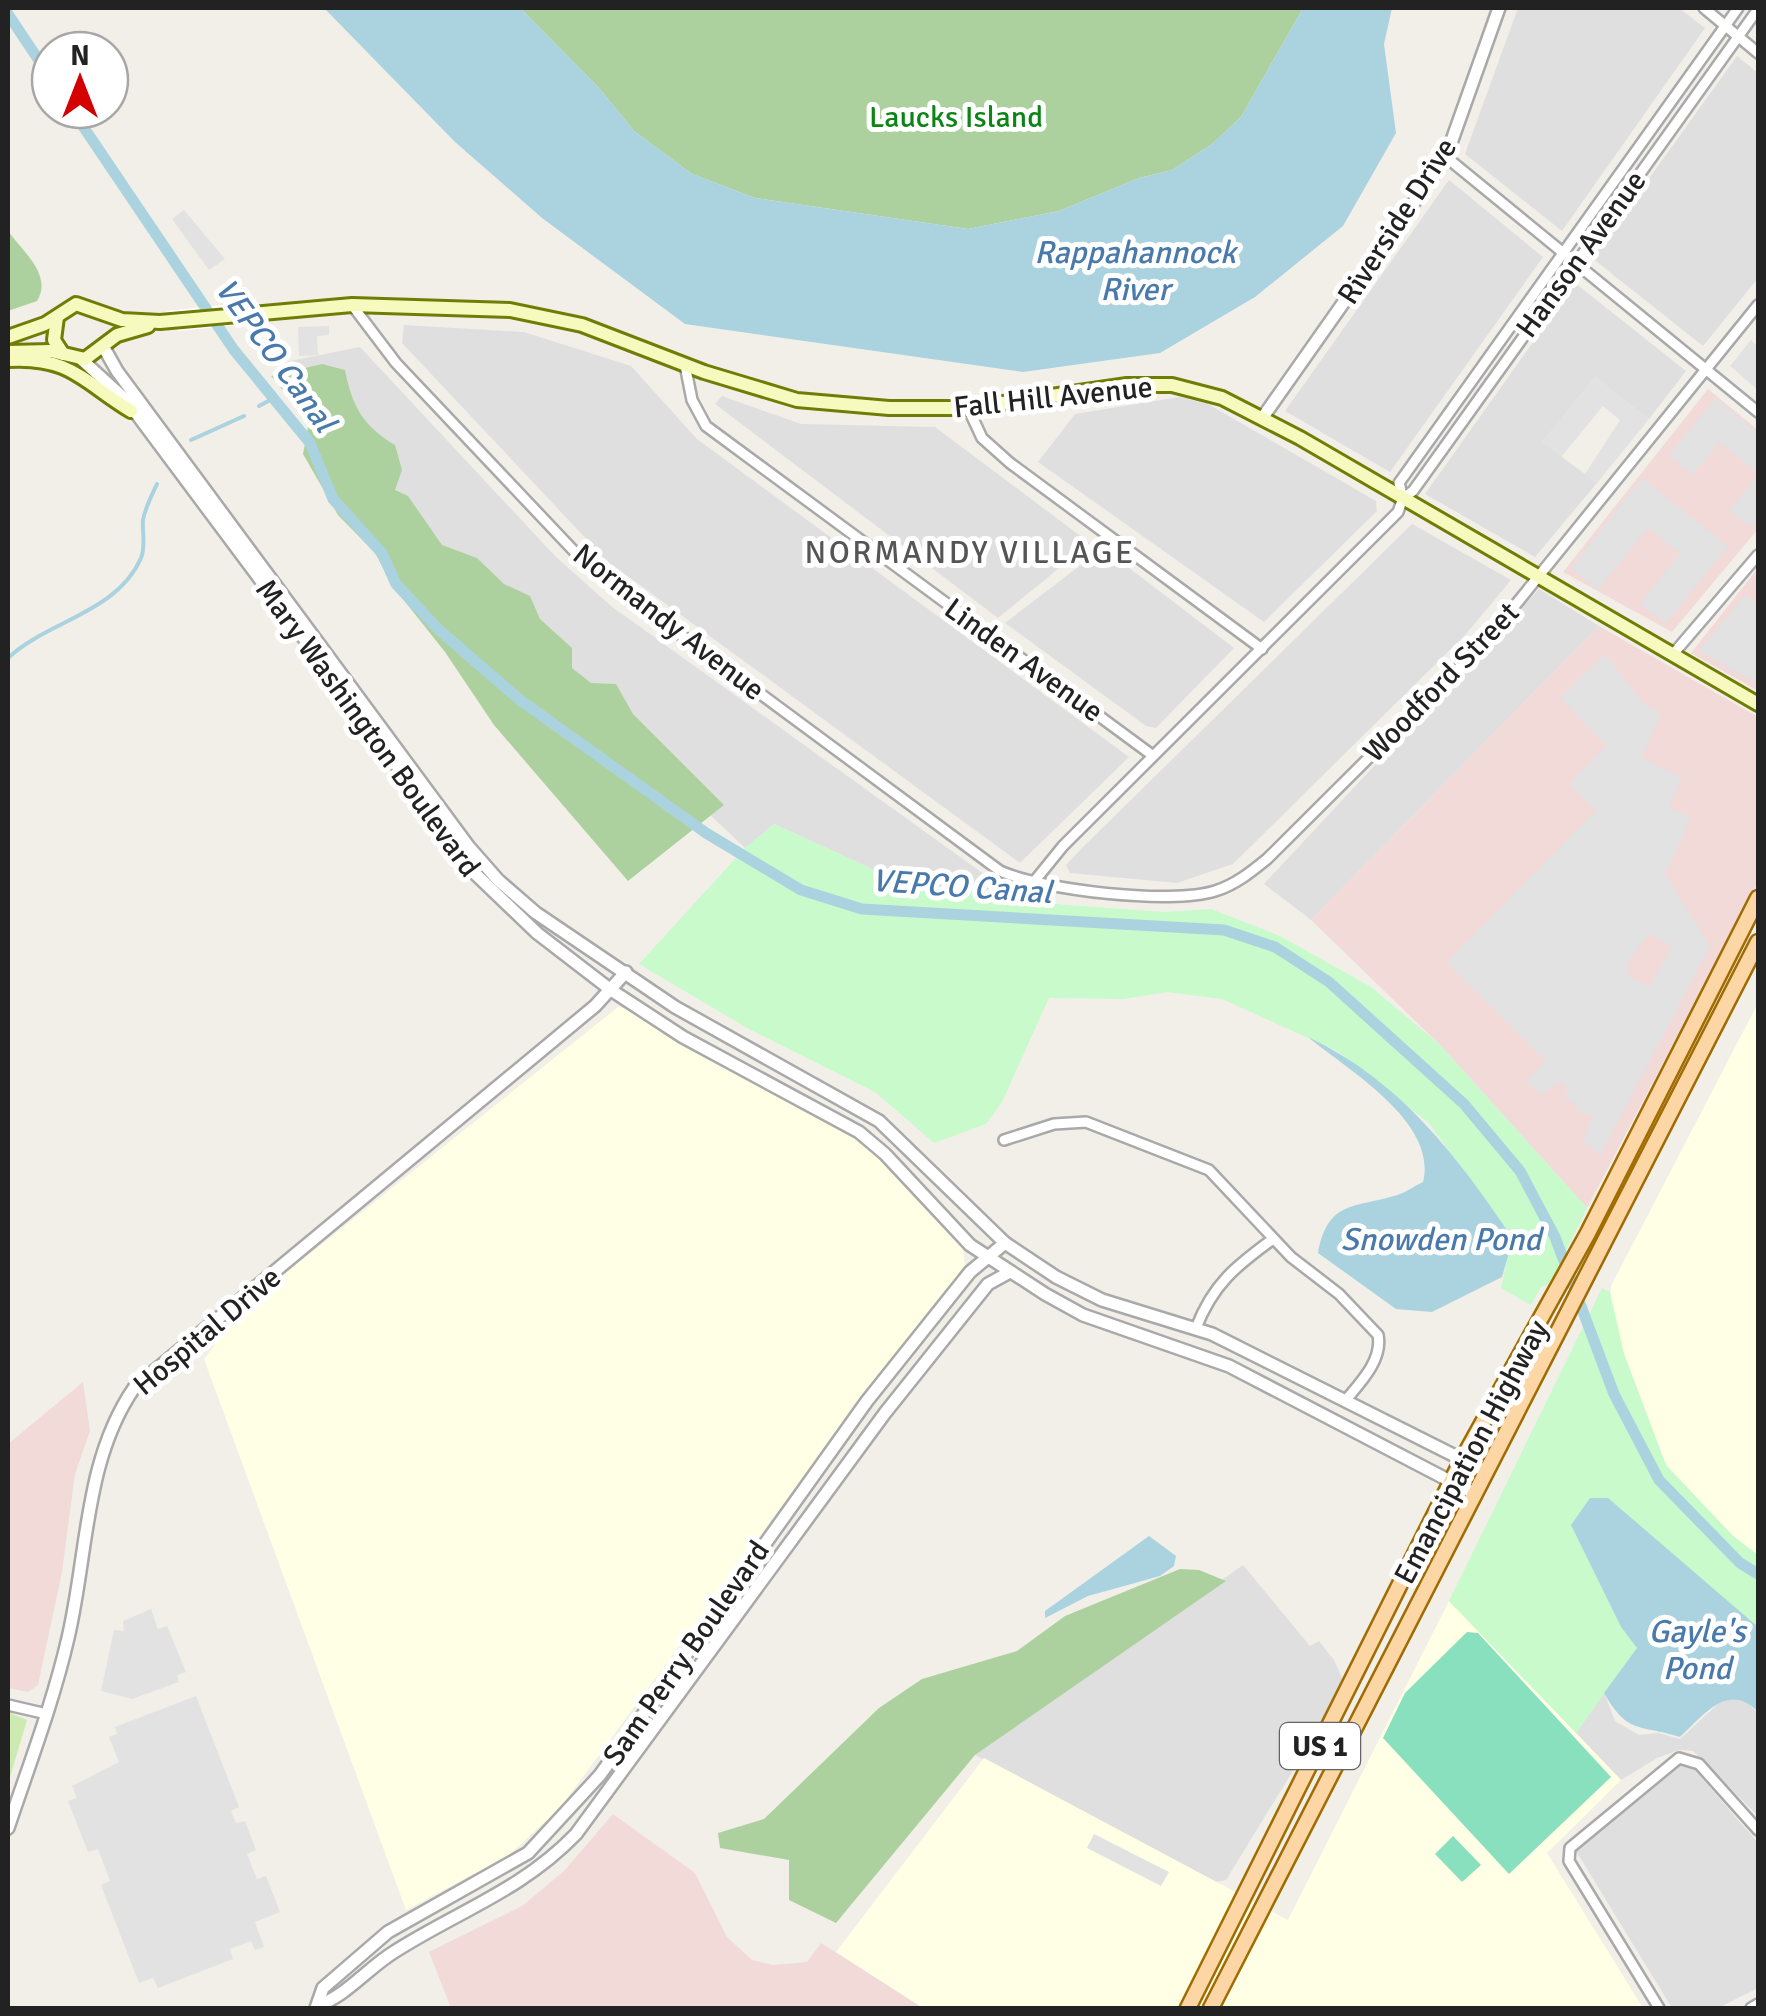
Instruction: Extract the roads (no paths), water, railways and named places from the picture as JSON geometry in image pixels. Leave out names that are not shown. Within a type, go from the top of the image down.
[{"type":"main road","name":"Fall Hill Avenue","points":[[8,338],[57,317],[76,304],[122,320],[165,321],[352,306],[510,310],[549,316],[797,400],[872,408],[968,408],[1145,384],[1192,389],[1263,418],[1758,704]]},
{"type":"main road","points":[[98,311],[107,326],[105,344]]},
{"type":"main road","points":[[57,317],[54,340],[63,354]]},
{"type":"main road","name":"Fall Hill Avenue","points":[[81,359],[92,356],[105,344],[165,321]]},
{"type":"main road","points":[[8,352],[63,354],[81,359]]},
{"type":"main road","points":[[8,360],[62,366],[85,376],[131,411]]},
{"type":"main road","name":"Emancipation Highway","points":[[1188,2008],[1462,1460],[1588,1234],[1758,898]]},
{"type":"main road","name":"Emancipation Highway","points":[[1211,2008],[1758,942]]},
{"type":"street","name":"Riverside Drive","points":[[1263,418],[1446,157],[1500,8]]},
{"type":"street","points":[[1704,8],[1758,53]]},
{"type":"street","name":"Hanson Avenue","points":[[1033,884],[1152,756],[1398,512],[1403,498],[1399,483],[1738,8]]},
{"type":"street","name":"Hanson Avenue","points":[[1403,498],[1413,491],[1758,9]]},
{"type":"street","points":[[1446,157],[1758,412]]},
{"type":"street","name":"Woodford Street","points":[[1033,884],[1186,896],[1216,891],[1243,878],[1281,846],[1444,684],[1540,577],[1758,304]]},
{"type":"street","name":"Normandy Avenue","points":[[352,306],[396,364],[590,567],[1000,871],[1033,884]]},
{"type":"street","name":"Mary Washington Boulevard","points":[[105,344],[117,371],[469,847],[498,880],[536,913],[712,1030],[822,1085],[879,1121],[1005,1243],[1056,1277],[1102,1300],[1196,1328],[1487,1472]]},
{"type":"street","name":"Mary Washington Boulevard","points":[[81,359],[105,377],[361,714],[467,866],[501,902],[611,990],[684,1037],[858,1132],[986,1258],[1082,1315],[1229,1366],[1475,1494]]},
{"type":"street","name":"Linden Avenue","points":[[686,365],[692,400],[706,426],[1152,756]]},
{"type":"street","points":[[968,408],[982,438],[1010,463],[1262,649]]},
{"type":"street","points":[[1674,653],[1758,555]]},
{"type":"street","name":"Hospital Drive","points":[[8,1828],[48,1714],[84,1561],[98,1458],[116,1416],[134,1388],[611,990],[626,972]]},
{"type":"street","points":[[1004,1140],[1072,1121],[1108,1128],[1209,1170],[1274,1240],[1338,1294],[1378,1335],[1379,1349],[1366,1376],[1345,1401]]},
{"type":"street","points":[[1196,1328],[1215,1286],[1227,1272],[1274,1240]]},
{"type":"street","name":"Sam Perry Boulevard","points":[[317,2007],[323,1988],[388,1932],[504,1869],[528,1853],[567,1814],[600,1775],[867,1401],[970,1272],[1005,1243]]},
{"type":"street","name":"Sam Perry Boulevard","points":[[317,2007],[335,2000],[396,1951],[513,1888],[576,1834],[885,1414],[988,1284],[1010,1272]]},
{"type":"street","points":[[8,1706],[48,1714]]},
{"type":"street","points":[[1659,2008],[1568,1854],[1574,1844],[1674,1760],[1687,1758],[1698,1764],[1758,1830]]},
{"type":"street","points":[[1750,2008],[1758,2004]]},
{"type":"water","name":"Rappahannock River","points":[[324,8],[520,8],[599,88],[634,131],[692,174],[755,198],[968,229],[1059,211],[1139,178],[1172,170],[1212,144],[1241,117],[1303,8],[1392,8],[1384,44],[1396,133],[1343,226],[1255,297],[1160,353],[1023,372],[685,324],[542,218],[455,142]]},
{"type":"water","name":"Snowden Pond","points":[[1308,1037],[1371,1075],[1399,1098],[1448,1150],[1513,1239],[1502,1277],[1432,1312],[1396,1309],[1318,1253],[1322,1236],[1336,1215],[1398,1195],[1423,1182],[1424,1160],[1404,1119],[1366,1082]]},
{"type":"water","name":"Gayle's Pond","points":[[1590,1498],[1608,1498],[1758,1627],[1758,1712],[1747,1703],[1726,1700],[1707,1711],[1680,1737],[1636,1726],[1612,1706],[1604,1693],[1637,1648],[1621,1627],[1571,1525]]},
{"type":"water","points":[[1149,1536],[1176,1556],[1174,1566],[1160,1576],[1088,1596],[1045,1618],[1045,1611]]},
{"type":"waterway","name":"VEPCO Canal","points":[[8,14],[30,47]]},
{"type":"waterway","name":"VEPCO Canal","points":[[86,130],[234,350],[310,443],[333,499],[382,553],[396,584],[439,630],[520,700],[706,833],[801,890],[862,909],[1224,930],[1275,947],[1329,982],[1464,1104],[1520,1171],[1555,1237],[1614,1394],[1659,1480],[1740,1563],[1758,1574]]},
{"type":"waterway","points":[[259,406],[274,398]]},
{"type":"waterway","points":[[191,440],[244,416]]},
{"type":"waterway","points":[[8,658],[42,634],[99,604],[130,577],[141,558],[143,520],[157,484]]},
{"type":"district","name":"NORMANDY VILLAGE","points":[[970,552]]},
{"type":"park label","name":"Laucks Island","points":[[956,117]]}]
